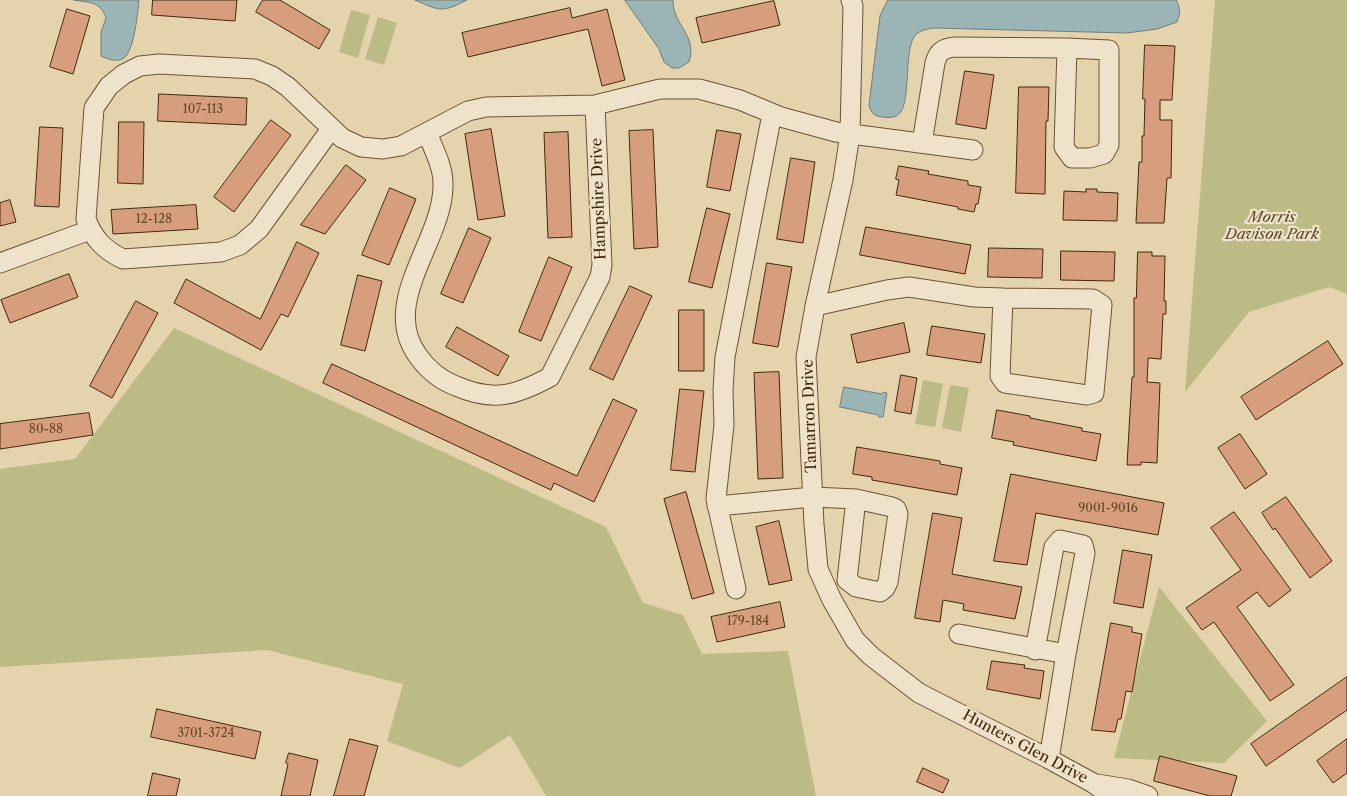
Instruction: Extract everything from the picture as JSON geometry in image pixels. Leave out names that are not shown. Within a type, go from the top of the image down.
[{"type":"street","name":"Tamarron Drive","points":[[853,2],[850,134],[843,180],[815,306],[806,357],[818,569],[832,600],[855,640],[871,656],[919,693],[956,711]]},
{"type":"street","points":[[922,142],[935,63],[940,51],[956,47],[1067,48],[1108,50],[1109,145],[1104,154],[1090,158],[1072,158],[1064,147],[1067,48]]},
{"type":"street","points":[[332,129],[259,230],[240,245],[221,252],[123,259],[109,252],[98,242],[90,230],[86,218],[94,108],[109,86],[124,74],[140,66],[159,64],[255,69],[272,76],[288,87],[342,138],[361,147],[383,149],[401,146],[468,111],[486,107],[595,105],[660,89],[699,89],[740,100],[772,114],[836,132],[973,150]]},
{"type":"street","name":"Hampshire Drive","points":[[427,133],[440,163],[444,185],[441,206],[407,296],[405,320],[411,347],[428,370],[449,384],[474,394],[506,394],[535,385],[550,377],[600,276],[602,265],[595,105]]},
{"type":"street","points":[[736,589],[717,506],[724,424],[725,357],[772,114]]},
{"type":"street","points":[[0,263],[90,230]]},
{"type":"street","points":[[815,306],[887,290],[909,288],[974,297],[1093,300],[1102,305],[1094,393],[1087,395],[1002,381],[1000,376],[1003,298]]},
{"type":"street","points":[[717,506],[813,497],[856,499],[896,508],[898,514],[888,582],[880,592],[856,588],[847,580],[856,499]]},
{"type":"street","points":[[1035,650],[1054,547],[1060,540],[1082,545],[1085,553],[1066,654],[1050,759]]},
{"type":"street","points":[[959,634],[1035,650],[1066,654]]},
{"type":"street","name":"Hunters Glen Drive","points":[[956,711],[1050,759],[1111,796]]},
{"type":"street","name":"Hunters Glen Drive","points":[[1094,784],[1128,789],[1148,796]]},
{"type":"green space","name":"Morris Davison Park","points":[[1215,0],[1347,0],[1347,294],[1329,287],[1249,312],[1185,392]]},
{"type":"green space","points":[[351,10],[370,15],[358,58],[339,52]]},
{"type":"green space","points":[[378,17],[397,23],[384,65],[365,59]]},
{"type":"green space","points":[[174,328],[606,527],[643,603],[683,615],[702,654],[788,651],[816,796],[546,796],[510,735],[460,768],[387,741],[403,684],[267,650],[0,667],[0,469],[75,459]]},
{"type":"green space","points":[[923,380],[943,384],[935,427],[915,424]]},
{"type":"green space","points":[[950,385],[969,388],[961,432],[942,428]]},
{"type":"green space","points":[[1159,587],[1267,721],[1224,763],[1114,758]]},
{"type":"water","points":[[74,0],[139,0],[133,40],[124,58],[115,60],[101,56],[101,32],[106,18],[104,12],[94,4]]},
{"type":"water","points":[[415,0],[467,0],[452,7],[441,9]]},
{"type":"water","points":[[625,0],[673,0],[676,16],[690,44],[689,62],[679,68],[672,68],[664,62],[659,49]]},
{"type":"water","points":[[888,0],[1176,0],[1180,11],[1177,22],[1157,29],[1127,33],[935,28],[923,30],[914,37],[911,44],[903,106],[898,115],[887,118],[875,115],[869,105],[880,16]]},
{"type":"water","points":[[844,387],[882,394],[884,392],[887,393],[883,417],[840,407]]},
{"type":"building","points":[[153,0],[237,0],[235,21],[152,15]]},
{"type":"building","points":[[263,0],[280,0],[330,30],[319,49],[256,12]]},
{"type":"building","points":[[774,1],[780,25],[702,43],[696,18]]},
{"type":"building","points":[[570,8],[572,18],[607,9],[625,80],[602,86],[588,29],[468,57],[462,33]]},
{"type":"building","points":[[67,9],[90,16],[73,74],[50,67]]},
{"type":"building","points":[[1145,45],[1175,46],[1172,100],[1160,100],[1160,120],[1172,120],[1171,178],[1167,178],[1164,223],[1136,223],[1139,162],[1142,162],[1142,136],[1144,136]]},
{"type":"building","points":[[965,71],[994,75],[986,129],[956,124]]},
{"type":"building","points":[[1019,87],[1049,87],[1048,121],[1046,121],[1045,194],[1016,193]]},
{"type":"building","points":[[159,94],[247,98],[246,125],[158,121]]},
{"type":"building","points":[[271,120],[291,135],[234,212],[214,197]]},
{"type":"building","points":[[119,122],[144,122],[143,184],[118,183]]},
{"type":"building","points":[[40,127],[63,128],[59,207],[35,206]]},
{"type":"building","points":[[491,129],[505,216],[478,220],[465,134]]},
{"type":"building","points":[[653,130],[658,247],[634,249],[629,131]]},
{"type":"building","points":[[717,130],[741,134],[730,191],[707,187]]},
{"type":"building","points":[[568,132],[572,237],[548,238],[544,133]]},
{"type":"building","points":[[791,158],[815,162],[803,243],[777,239]]},
{"type":"building","points":[[346,165],[366,180],[325,234],[301,225]]},
{"type":"building","points":[[899,166],[929,171],[928,174],[968,181],[968,185],[981,187],[978,204],[976,204],[974,212],[896,195],[899,180],[896,179]]},
{"type":"building","points":[[390,188],[416,199],[389,265],[362,255]]},
{"type":"building","points":[[1086,189],[1097,189],[1097,192],[1118,193],[1117,221],[1063,220],[1064,191],[1086,192]]},
{"type":"building","points":[[10,200],[16,222],[0,226],[0,203]]},
{"type":"building","points":[[196,205],[198,229],[113,234],[111,210]]},
{"type":"building","points":[[707,208],[730,214],[712,288],[689,282]]},
{"type":"building","points":[[866,227],[971,245],[965,274],[860,255]]},
{"type":"building","points":[[469,228],[491,238],[463,303],[441,294]]},
{"type":"building","points":[[297,242],[319,253],[288,317],[281,314],[261,350],[174,303],[186,279],[260,319]]},
{"type":"building","points":[[989,248],[1043,249],[1042,278],[988,277]]},
{"type":"building","points":[[1061,251],[1115,252],[1114,281],[1061,280]]},
{"type":"building","points":[[1138,252],[1152,252],[1152,256],[1165,256],[1164,301],[1166,301],[1166,314],[1163,314],[1161,359],[1148,358],[1147,382],[1160,383],[1157,463],[1141,462],[1141,465],[1127,465],[1132,377],[1134,377],[1134,298],[1136,298]]},
{"type":"building","points":[[549,257],[572,267],[541,341],[519,332]]},
{"type":"building","points":[[767,263],[792,267],[778,347],[753,343]]},
{"type":"building","points":[[69,274],[78,297],[10,323],[1,300]]},
{"type":"building","points":[[358,275],[382,281],[365,351],[341,345]]},
{"type":"building","points":[[630,286],[652,296],[613,380],[590,369]]},
{"type":"building","points":[[136,301],[158,313],[112,398],[90,386]]},
{"type":"building","points":[[679,310],[704,310],[704,371],[679,371]]},
{"type":"building","points":[[904,323],[910,352],[857,363],[851,335]]},
{"type":"building","points":[[932,326],[985,334],[981,363],[927,355]]},
{"type":"building","points":[[457,327],[509,356],[498,376],[446,347]]},
{"type":"building","points":[[1328,341],[1343,364],[1256,420],[1241,397]]},
{"type":"building","points":[[332,364],[577,476],[613,399],[637,410],[594,502],[554,483],[551,490],[323,383]]},
{"type":"building","points":[[779,372],[783,478],[758,479],[754,373]]},
{"type":"building","points":[[901,375],[917,378],[911,414],[895,411]]},
{"type":"building","points":[[680,389],[704,391],[695,472],[671,470]]},
{"type":"building","points":[[997,410],[1082,428],[1082,431],[1101,434],[1096,461],[1013,445],[1014,442],[992,438]]},
{"type":"building","points":[[89,413],[93,435],[0,449],[0,424]]},
{"type":"building","points":[[1240,434],[1267,474],[1245,489],[1218,448]]},
{"type":"building","points":[[857,447],[940,461],[940,464],[962,468],[957,495],[872,480],[872,477],[853,474]]},
{"type":"building","points":[[1011,474],[1164,503],[1158,535],[1036,513],[1027,565],[994,561]]},
{"type":"building","points":[[686,492],[714,593],[692,599],[664,499]]},
{"type":"building","points":[[1286,497],[1332,561],[1310,578],[1275,528],[1273,530],[1262,513]]},
{"type":"building","points":[[1234,512],[1291,590],[1269,607],[1257,592],[1237,607],[1294,685],[1270,701],[1214,622],[1202,630],[1186,608],[1241,570],[1211,528]]},
{"type":"building","points":[[933,513],[962,518],[952,574],[1022,587],[1015,619],[963,610],[964,604],[943,600],[940,622],[915,618]]},
{"type":"building","points":[[779,521],[792,580],[769,585],[756,527]]},
{"type":"building","points":[[1123,550],[1152,555],[1143,608],[1114,603]]},
{"type":"building","points":[[780,602],[785,627],[717,642],[711,617]]},
{"type":"building","points":[[1111,623],[1132,627],[1132,632],[1142,634],[1132,692],[1126,691],[1121,719],[1118,719],[1115,732],[1092,730]]},
{"type":"building","points":[[992,661],[1025,665],[1024,668],[1044,671],[1040,699],[987,689]]},
{"type":"building","points":[[1347,677],[1347,710],[1266,766],[1251,744]]},
{"type":"building","points":[[157,709],[261,732],[255,759],[151,737]]},
{"type":"building","points":[[350,739],[378,746],[364,796],[334,796]]},
{"type":"building","points":[[1347,739],[1347,773],[1333,783],[1317,761]]},
{"type":"building","points":[[289,753],[318,760],[310,796],[281,796]]},
{"type":"building","points":[[1160,756],[1237,776],[1231,796],[1210,796],[1154,781]]},
{"type":"building","points":[[923,768],[949,780],[943,793],[917,782]]},
{"type":"building","points":[[153,773],[180,779],[176,796],[148,796]]}]
